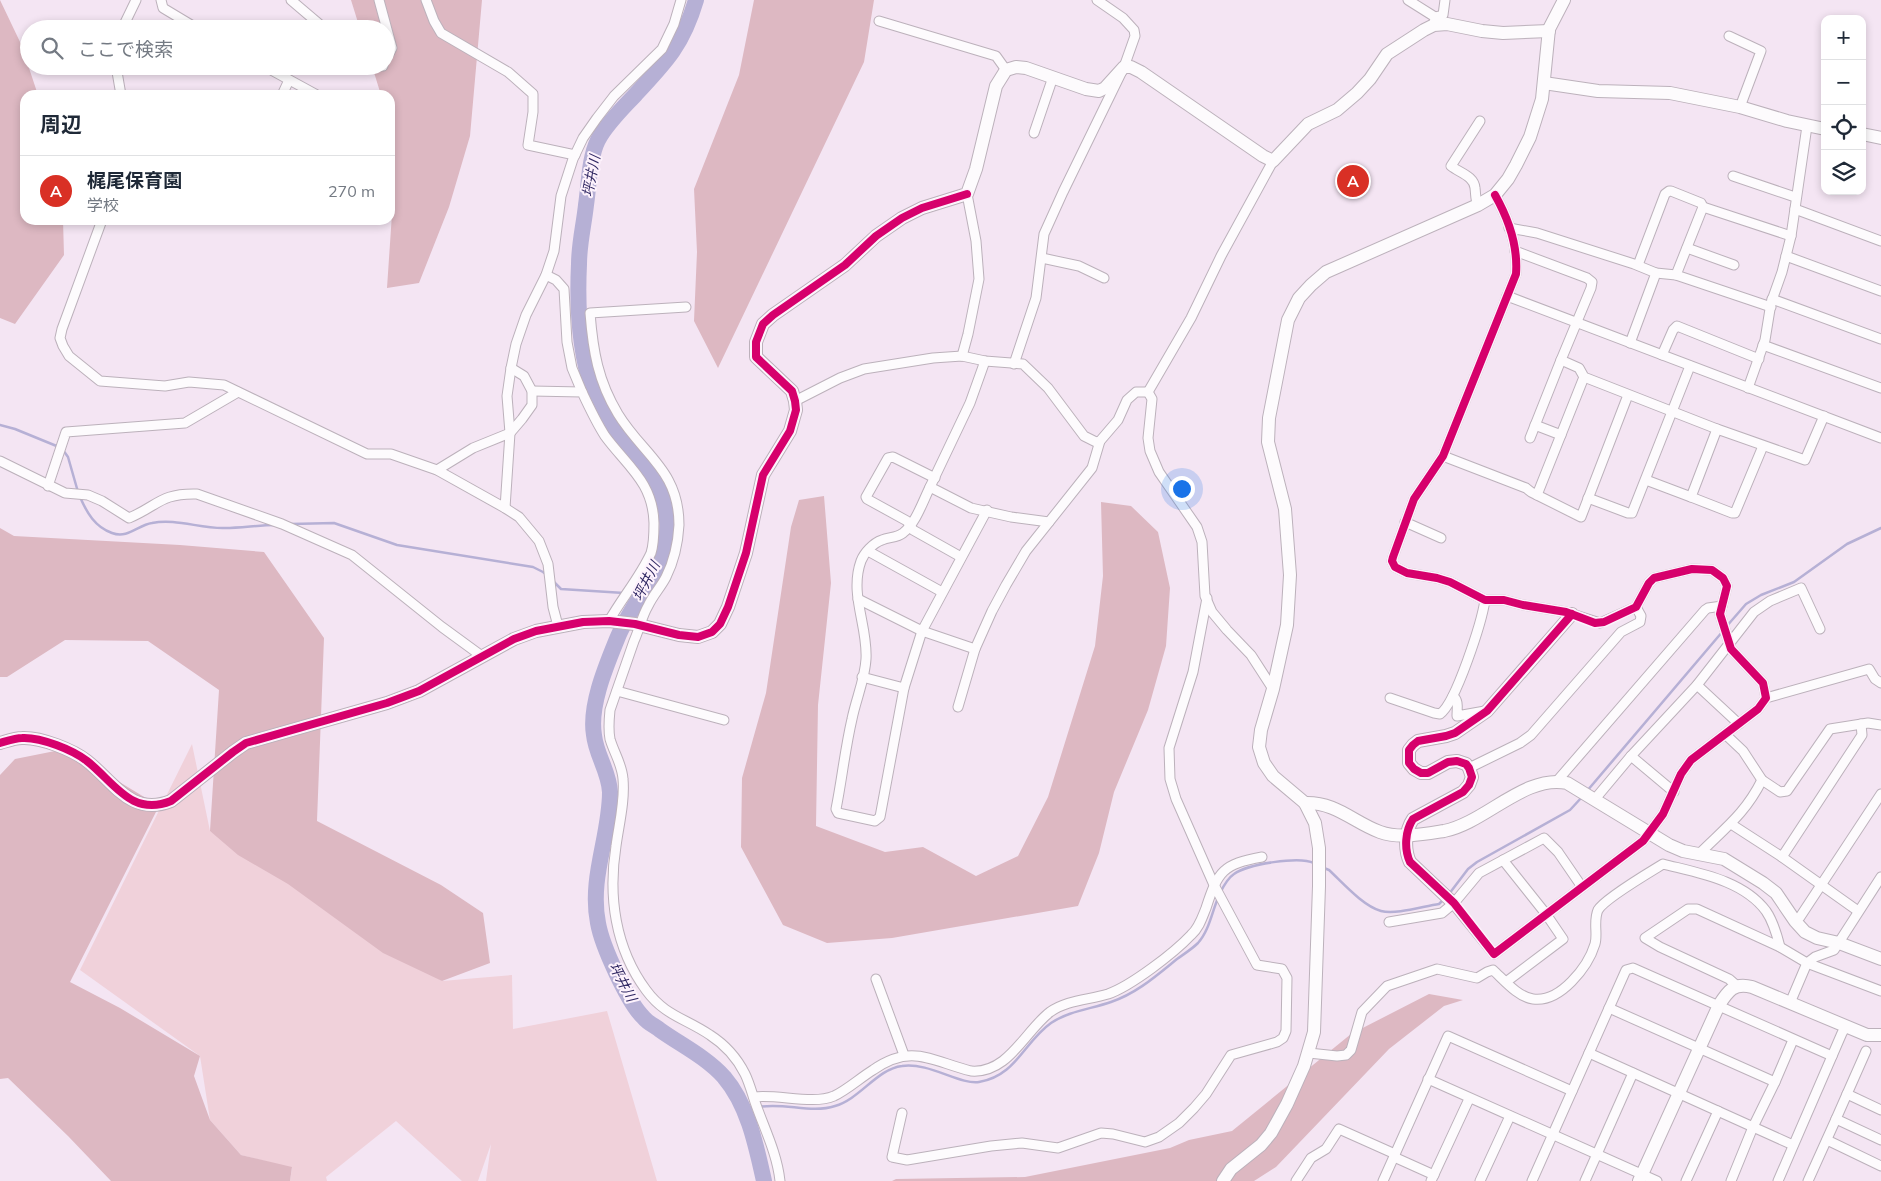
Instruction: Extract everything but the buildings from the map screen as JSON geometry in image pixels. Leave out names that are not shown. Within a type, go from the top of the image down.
[{"type":"street","points":[[126,20],[136,0]]},
{"type":"street","points":[[161,0],[163,8],[183,20]]},
{"type":"street","points":[[292,0],[315,20]]},
{"type":"street","points":[[379,0],[384,20]]},
{"type":"street","points":[[426,0],[441,33],[508,72],[533,94],[533,112],[528,145],[575,155]]},
{"type":"street","points":[[505,508],[510,433],[507,396],[511,368],[516,344],[526,315],[546,275],[554,251],[561,196],[575,155],[596,118],[614,96],[662,49],[674,24],[682,0]]},
{"type":"street","points":[[1014,364],[1036,298],[1044,234],[1124,67],[1135,36],[1134,30],[1123,18],[1097,0]]},
{"type":"street","points":[[1408,0],[1435,21],[1482,31],[1503,33],[1549,31]]},
{"type":"street","points":[[1148,392],[1182,335],[1221,256],[1274,160],[1308,124],[1337,110],[1357,93],[1370,79],[1382,59],[1392,49],[1424,30],[1443,15],[1446,0]]},
{"type":"street","points":[[1223,1181],[1231,1169],[1261,1145],[1271,1133],[1287,1104],[1309,1053],[1314,1032],[1319,848],[1315,823],[1306,803],[1273,776],[1264,763],[1259,747],[1261,730],[1288,626],[1290,575],[1285,509],[1268,442],[1269,418],[1288,320],[1299,298],[1326,272],[1478,205],[1495,195],[1516,166],[1537,118],[1544,83],[1549,31],[1564,0]]},
{"type":"street","points":[[879,21],[996,56],[1006,70]]},
{"type":"street","points":[[1729,36],[1761,51],[1740,107]]},
{"type":"street","points":[[962,356],[979,279],[976,241],[967,194],[976,170],[996,86],[1006,70],[1016,67],[1026,68],[1086,89],[1098,91],[1105,88],[1124,67],[1131,67],[1263,156],[1274,160]]},
{"type":"street","points":[[118,75],[120,90]]},
{"type":"street","points":[[280,75],[308,90]]},
{"type":"street","points":[[1034,133],[1053,77]]},
{"type":"street","points":[[284,90],[289,80]]},
{"type":"street","points":[[1544,83],[1598,91],[1670,93],[1740,107],[1821,128]]},
{"type":"street","points":[[1478,205],[1473,181],[1451,166],[1480,120]]},
{"type":"street","points":[[1748,388],[1763,345],[1772,303],[1791,236],[1795,197],[1807,126]]},
{"type":"street","points":[[1866,135],[1881,138]]},
{"type":"street","points":[[1733,176],[1795,197]]},
{"type":"street","points":[[1638,265],[1666,192],[1702,203],[1703,207],[1791,236]]},
{"type":"street","points":[[0,743],[22,738],[35,738],[65,749],[86,760],[119,792],[134,802],[159,806],[171,802],[246,743],[388,703],[419,691],[514,639],[536,631],[583,622],[611,621],[638,625],[679,635],[698,637],[712,632],[720,624],[728,606],[746,553],[763,475],[790,431],[796,410],[792,391],[756,357],[756,342],[763,324],[799,296],[845,266],[876,236],[902,218],[922,208],[967,194]]},
{"type":"street","points":[[1495,195],[1509,228],[1515,251],[1516,274],[1443,456],[1418,491],[1405,522],[1392,561],[1395,568],[1407,573],[1450,582],[1485,600],[1504,600],[1572,614],[1600,623],[1636,607],[1648,583],[1654,578],[1697,568],[1712,570],[1723,578],[1726,589],[1720,614],[1731,650],[1763,683],[1766,698]]},
{"type":"street","points":[[1676,275],[1703,207]]},
{"type":"street","points":[[1795,209],[1881,240]]},
{"type":"street","points":[[100,225],[62,329],[60,338],[69,356],[100,381],[165,386],[189,382],[224,384],[367,454],[391,454],[437,470],[519,517],[539,541],[548,564],[553,607],[558,626]]},
{"type":"street","points":[[1509,228],[1537,233],[1638,265],[1656,273],[1676,275],[1772,303],[1881,339]]},
{"type":"street","points":[[1687,248],[1734,265]]},
{"type":"street","points":[[1515,251],[1591,280],[1592,286],[1560,360],[1530,438]]},
{"type":"street","points":[[1786,256],[1881,291]]},
{"type":"street","points":[[1042,258],[1074,264],[1104,278]]},
{"type":"street","points":[[1630,343],[1656,273]]},
{"type":"street","points":[[546,275],[556,280],[564,289],[567,342],[572,368],[582,392],[606,436],[646,486],[652,501],[654,516],[652,550],[611,621]]},
{"type":"street","points":[[1507,296],[1881,438]]},
{"type":"street","points":[[686,307],[590,313],[592,346],[605,390],[619,416],[658,463],[672,487],[677,505],[679,525],[673,561],[638,625],[610,710],[608,723],[610,740],[619,760],[623,778],[624,797],[615,848],[612,895],[621,944],[645,990],[658,1005],[672,1015],[709,1034],[724,1046],[745,1073],[775,1155],[780,1181]]},
{"type":"street","points":[[1662,355],[1672,330],[1677,326],[1759,359]]},
{"type":"street","points":[[1763,345],[1881,388]]},
{"type":"street","points":[[795,401],[840,378],[864,369],[933,358],[962,356],[985,361],[1023,364],[1048,388],[1084,436],[1096,442],[1100,441]]},
{"type":"street","points":[[1560,360],[1579,368],[1584,378],[1716,429],[1805,460],[1824,416]]},
{"type":"street","points":[[985,361],[970,403],[910,526],[902,534],[877,542],[862,559],[856,578],[866,642],[866,662],[851,720],[836,809],[838,813],[875,821],[880,818],[904,688],[922,631],[987,510]]},
{"type":"street","points":[[1588,498],[1631,514],[1690,366]]},
{"type":"street","points":[[437,470],[472,448],[510,433],[522,419],[532,405],[532,391],[524,376],[511,368]]},
{"type":"street","points":[[1538,496],[1584,378]]},
{"type":"street","points":[[532,391],[582,392]]},
{"type":"street","points":[[958,707],[975,649],[992,611],[1026,551],[1092,468],[1100,441],[1118,420],[1132,394],[1139,391],[1148,392]]},
{"type":"street","points":[[48,486],[66,432],[185,422],[238,392]]},
{"type":"street","points":[[1148,392],[1152,399],[1148,438],[1150,450],[1159,472],[1198,528],[1202,542],[1207,598],[1212,612],[1226,630],[1251,655],[1273,689]]},
{"type":"street","points":[[1443,456],[1526,488],[1581,517],[1628,395]]},
{"type":"street","points":[[1535,425],[1562,435]]},
{"type":"street","points":[[1691,497],[1716,429]]},
{"type":"street","points":[[1646,480],[1732,514],[1735,513],[1762,446]]},
{"type":"street","points":[[935,478],[892,457],[888,458],[866,494],[867,499],[907,521],[913,530],[961,557]]},
{"type":"street","points":[[0,461],[65,493],[88,495],[102,501],[128,518],[171,495],[197,494],[282,524],[352,555],[442,627],[483,657]]},
{"type":"street","points":[[930,487],[971,508],[987,510],[1011,517],[1048,522]]},
{"type":"street","points":[[1405,522],[1441,538]]},
{"type":"street","points":[[868,551],[942,592]]},
{"type":"street","points":[[1595,799],[1631,756],[1697,685],[1754,612],[1763,605],[1801,588],[1820,628]]},
{"type":"street","points":[[902,1113],[892,1157],[907,1160],[991,1146],[1022,1144],[1058,1148],[1101,1133],[1145,1142],[1159,1137],[1194,1108],[1206,1094],[1231,1055],[1277,1042],[1282,1038],[1286,1031],[1287,978],[1282,969],[1257,965],[1215,887],[1176,799],[1170,779],[1168,764],[1169,748],[1193,672],[1207,598]]},
{"type":"street","points":[[858,599],[922,631],[975,649]]},
{"type":"street","points":[[1390,698],[1440,714],[1445,711],[1453,696],[1478,631],[1485,600]]},
{"type":"street","points":[[1557,781],[1705,610],[1722,606]]},
{"type":"street","points":[[1469,768],[1520,743],[1531,735],[1620,632],[1640,622],[1641,616],[1636,607]]},
{"type":"street","points":[[1572,614],[1487,711],[1455,733],[1418,741],[1409,750],[1409,763],[1421,773],[1428,773],[1448,762],[1457,761],[1466,764],[1469,768],[1472,777],[1469,785],[1463,792],[1413,819],[1407,836],[1407,856],[1410,862],[1449,899],[1494,954],[1643,841],[1650,833],[1674,792],[1681,774],[1691,760],[1758,709],[1766,698],[1870,669],[1875,679],[1881,683]]},
{"type":"street","points":[[862,677],[904,688]]},
{"type":"street","points":[[1697,685],[1739,724]]},
{"type":"street","points":[[617,691],[724,720]]},
{"type":"street","points":[[1453,696],[1457,698],[1457,716],[1487,711]]},
{"type":"street","points":[[1725,734],[1743,750],[1762,780],[1780,792],[1788,791],[1830,729],[1868,723],[1881,725]]},
{"type":"street","points":[[1782,857],[1862,735],[1861,724]]},
{"type":"street","points":[[1631,756],[1674,792]]},
{"type":"street","points":[[1699,854],[1731,824],[1753,799],[1762,780]]},
{"type":"street","points":[[1306,803],[1318,803],[1334,808],[1380,832],[1407,836],[1464,826],[1516,794],[1544,783],[1557,781],[1567,783],[1669,845],[1683,851],[1724,859],[1763,883],[1776,893],[1805,932],[1816,938],[1839,943],[1881,959]]},
{"type":"street","points":[[1795,921],[1881,794]]},
{"type":"street","points":[[1731,824],[1782,857],[1858,911]]},
{"type":"street","points":[[1388,922],[1442,913],[1449,899],[1480,873],[1544,838],[1558,852],[1582,887]]},
{"type":"street","points":[[755,1099],[767,1095],[810,1100],[834,1096],[877,1067],[904,1056],[930,1058],[978,1072],[1002,1063],[1037,1024],[1052,1011],[1070,1002],[1107,994],[1129,984],[1191,935],[1203,917],[1221,874],[1228,867],[1240,861],[1262,857]]},
{"type":"street","points":[[1503,860],[1546,914],[1563,939],[1506,982]]},
{"type":"street","points":[[1309,1053],[1346,1055],[1351,1050],[1362,1012],[1387,986],[1438,969],[1477,978],[1493,970],[1522,994],[1533,999],[1547,997],[1562,991],[1584,968],[1592,954],[1596,941],[1595,924],[1598,910],[1618,894],[1663,864],[1722,880],[1757,901],[1767,913],[1780,947]]},
{"type":"street","points":[[1790,1003],[1807,963],[1815,957],[1834,950],[1881,877]]},
{"type":"street","points":[[1737,986],[1729,979],[1660,947],[1646,938],[1688,910],[1696,909],[1780,947],[1807,963],[1881,991]]},
{"type":"street","points":[[1532,1181],[1626,970],[1633,968],[1832,1056]]},
{"type":"street","points":[[876,979],[904,1056]]},
{"type":"street","points":[[1640,1178],[1719,1006],[1729,991],[1737,986],[1744,984],[1867,1035],[1880,1037]]},
{"type":"street","points":[[1609,1008],[1775,1082]]},
{"type":"street","points":[[1778,1181],[1846,1026]]},
{"type":"street","points":[[1383,1181],[1448,1036],[1572,1091]]},
{"type":"street","points":[[1731,1181],[1753,1127],[1793,1040]]},
{"type":"street","points":[[1808,1181],[1866,1051]]},
{"type":"street","points":[[1588,1053],[1793,1145]]},
{"type":"street","points":[[1585,1181],[1633,1073]]},
{"type":"street","points":[[1428,1079],[1469,1099],[1597,1154],[1640,1178],[1657,1181]]},
{"type":"street","points":[[1847,1094],[1881,1110]]},
{"type":"street","points":[[1296,1181],[1311,1158],[1326,1148],[1339,1129],[1394,1156],[1432,1178],[1469,1099]]},
{"type":"street","points":[[1686,1181],[1718,1111]]},
{"type":"street","points":[[1480,1181],[1510,1116]]},
{"type":"street","points":[[1836,1119],[1881,1140]]},
{"type":"street","points":[[1827,1140],[1881,1166]]},
{"type":"shaded area","points":[[0,0],[20,42],[20,75],[31,75],[36,90],[20,90],[20,225],[63,225],[64,255],[15,324],[0,318]]},
{"type":"shaded area","points":[[351,0],[482,0],[470,136],[449,207],[419,283],[387,288],[391,225],[395,225],[395,90],[379,90],[375,75],[395,75],[395,20],[357,20]]},
{"type":"shaded area","points":[[754,0],[874,0],[864,62],[718,368],[694,321],[697,252],[694,189],[739,75]]},
{"type":"shaded area","points":[[824,496],[831,583],[818,705],[816,826],[885,852],[923,847],[976,876],[1018,856],[1048,797],[1095,646],[1103,576],[1101,502],[1131,506],[1158,532],[1170,588],[1166,646],[1148,710],[1114,792],[1099,853],[1078,906],[892,938],[827,943],[783,925],[741,847],[742,778],[766,693],[791,527],[799,500]]},
{"type":"shaded area","points":[[0,528],[14,536],[180,545],[264,552],[324,638],[317,821],[441,885],[483,913],[490,963],[442,981],[383,953],[288,884],[238,855],[210,831],[219,690],[148,641],[65,640],[7,677],[0,677]]},
{"type":"shaded area","points":[[192,744],[210,831],[442,981],[512,975],[513,1029],[607,1011],[657,1181],[486,1181],[491,1144],[478,1181],[462,1181],[396,1121],[326,1177],[327,1181],[290,1181],[292,1168],[241,1155],[210,1120],[200,1056],[80,970]]},
{"type":"shaded area","points":[[65,749],[159,806],[70,982],[120,1008],[200,1056],[194,1076],[210,1120],[241,1155],[292,1167],[290,1181],[111,1181],[8,1078],[0,1079],[0,775],[15,759]]},
{"type":"shaded area","points":[[1429,994],[1463,1000],[1444,1006],[1389,1049],[1276,1167],[1254,1181],[892,1181],[896,1179],[1025,1177],[1170,1148],[1189,1140],[1232,1131],[1351,1034]]},
{"type":"waterway","name":"坪井川","points":[[696,0],[686,29],[673,51],[657,72],[611,121],[598,140],[591,163],[580,249],[578,280],[580,327],[584,358],[592,389],[600,408],[638,456],[660,490],[666,510],[667,532],[660,560],[617,639],[596,699],[593,724],[595,742],[610,792],[607,825],[598,873],[596,906],[600,933],[610,959],[623,987],[638,1011],[650,1023],[709,1063],[724,1077],[732,1088],[750,1126],[764,1181]]},
{"type":"waterway","points":[[0,425],[59,447]]},
{"type":"waterway","points":[[63,450],[68,457],[78,492]]},
{"type":"waterway","points":[[80,497],[96,523],[106,530],[118,534],[128,533],[147,524],[161,522],[216,528],[275,525]]},
{"type":"waterway","points":[[291,524],[334,523],[397,545],[533,567],[547,575]]},
{"type":"waterway","points":[[1726,627],[1746,604],[1761,595],[1794,582],[1847,544],[1881,528]]},
{"type":"waterway","points":[[553,581],[561,589],[624,593]]},
{"type":"waterway","points":[[629,594],[640,595]]},
{"type":"waterway","points":[[1587,791],[1723,631]]},
{"type":"waterway","points":[[1449,894],[1468,869],[1477,862],[1570,810],[1582,797]]},
{"type":"waterway","points":[[1220,893],[1232,876],[1250,867],[1297,860],[1314,863]]},
{"type":"waterway","points":[[1324,868],[1329,870],[1360,899],[1381,911],[1410,910],[1439,904],[1443,900]]},
{"type":"waterway","points":[[759,1107],[778,1106],[817,1109],[835,1106],[852,1097],[884,1073],[902,1066],[923,1067],[971,1082],[992,1079],[1011,1066],[1034,1039],[1051,1023],[1065,1016],[1111,1002],[1129,994],[1198,943],[1205,933],[1218,898]]},
{"type":"waterway","points":[[745,1110],[754,1108]]},
{"type":"cycle path","points":[[0,743],[17,738],[30,738],[56,745],[87,761],[124,795],[134,801],[157,805],[171,801],[246,743],[387,703],[419,691],[514,639],[536,631],[583,622],[609,621],[635,624],[679,635],[698,637],[712,632],[720,624],[728,607],[746,553],[763,475],[790,431],[796,410],[792,391],[756,357],[756,342],[763,324],[845,265],[876,236],[902,218],[922,208],[967,194]]},
{"type":"cycle path","points":[[1495,195],[1504,213],[1514,243],[1516,274],[1443,456],[1414,499],[1393,557],[1392,561],[1395,567],[1407,573],[1450,582],[1485,600],[1504,600],[1566,612],[1595,623],[1604,622],[1636,607],[1649,583],[1654,578],[1692,569],[1712,570],[1723,578],[1727,586],[1720,614],[1731,649],[1763,683],[1766,698],[1758,709],[1691,760],[1681,774],[1663,814],[1643,841],[1494,954],[1454,903],[1410,862],[1407,851],[1407,834],[1413,819],[1463,792],[1469,785],[1472,777],[1469,768],[1466,764],[1457,761],[1448,762],[1428,773],[1421,773],[1409,763],[1409,750],[1418,741],[1455,733],[1487,711],[1572,614]]},
{"type":"place","name":"梶尾保育園","points":[[1353,181]]}]
